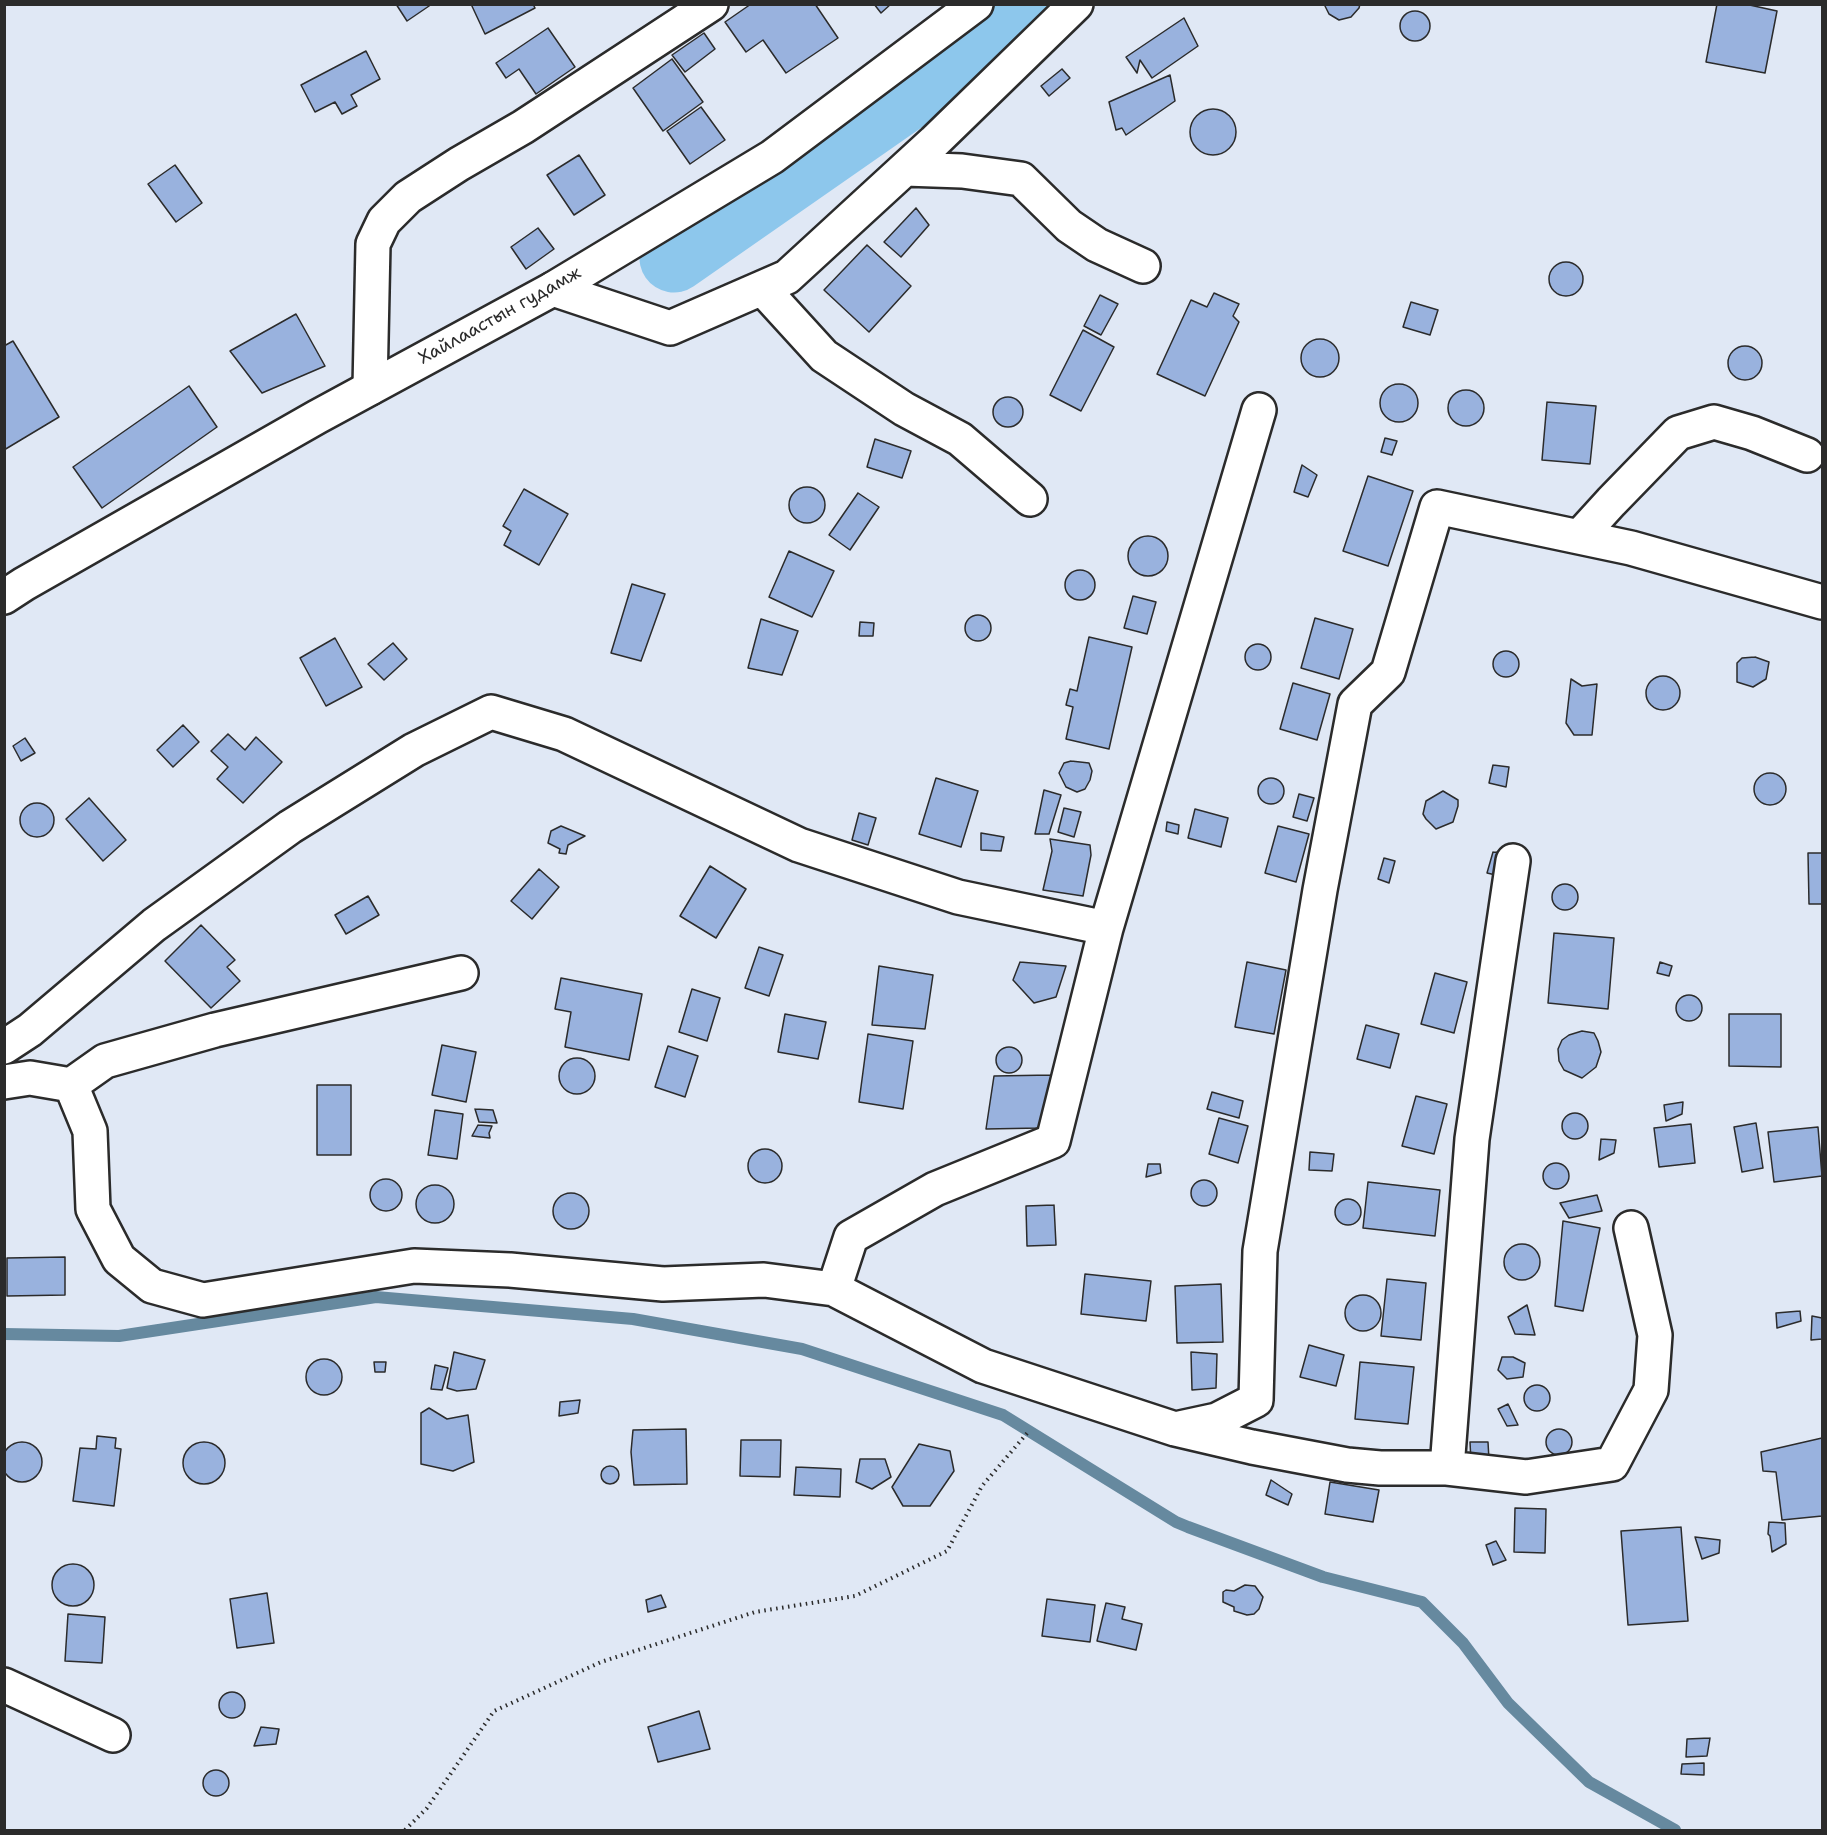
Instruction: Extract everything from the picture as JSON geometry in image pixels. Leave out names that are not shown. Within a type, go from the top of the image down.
[{"type":"street","points":[[370,388],[373,244],[384,221],[408,197],[523,127],[711,4]]},
{"type":"street","name":"Хайлаастын гудамж","points":[[4,597],[370,388],[553,289],[772,157],[957,20],[975,4]]},
{"type":"street","points":[[553,289],[670,328],[787,277],[905,170],[1076,4]]},
{"type":"street","points":[[905,170],[962,171],[1021,179],[1069,226],[1097,245],[1143,266]]},
{"type":"street","points":[[762,288],[824,356],[904,409],[960,439],[1030,499]]},
{"type":"street","points":[[834,1289],[851,1237],[935,1189],[1053,1141],[1106,928],[1259,410]]},
{"type":"street","points":[[1580,536],[1678,433],[1714,422],[1752,433],[1807,455]]},
{"type":"street","points":[[1175,1429],[1217,1420],[1256,1400],[1260,1251],[1320,890],[1355,704],[1388,672],[1437,507],[1631,548],[1822,602]]},
{"type":"street","points":[[4,1047],[30,1030],[154,925],[290,827],[414,750],[491,712],[564,734],[799,845],[958,897],[1106,928]]},
{"type":"street","points":[[1446,1468],[1472,1139],[1513,861]]},
{"type":"street","points":[[4,1082],[30,1078],[71,1085],[105,1061],[214,1030],[461,973]]},
{"type":"street","points":[[71,1085],[90,1131],[93,1209],[119,1259],[153,1286],[203,1300],[414,1266],[510,1270],[663,1284],[764,1280],[834,1289],[983,1366],[1175,1429],[1252,1447],[1347,1465],[1380,1468],[1446,1468],[1526,1476],[1612,1464],[1651,1390],[1652,1379],[1655,1335],[1631,1228]]},
{"type":"street","points":[[4,1685],[113,1735]]},
{"type":"path","points":[[405,1830],[427,1808],[494,1711],[601,1662],[755,1612],[855,1596],[947,1551],[982,1486],[1029,1431]]},
{"type":"building","points":[[396,4],[432,4],[407,21]]},
{"type":"building","points":[[471,4],[533,4],[535,8],[485,34]]},
{"type":"building","points":[[751,4],[815,4],[838,38],[786,73],[763,40],[746,52],[725,22]]},
{"type":"building","points":[[874,4],[891,4],[881,13]]},
{"type":"building","points":[[1324,4],[1360,4],[1351,17],[1339,20],[1329,14]]},
{"type":"building","points":[[1717,4],[1745,4],[1777,11],[1765,73],[1706,62]]},
{"type":"building","points":[[1415,11],[1421,12],[1429,20],[1429,32],[1421,40],[1415,41],[1409,40],[1401,32],[1400,26],[1401,20],[1409,12]]},
{"type":"building","points":[[1184,18],[1198,46],[1152,78],[1140,60],[1137,73],[1126,57]]},
{"type":"building","points":[[548,28],[575,67],[536,94],[519,69],[506,78],[496,63]]},
{"type":"building","points":[[704,33],[715,49],[685,72],[672,55]]},
{"type":"building","points":[[366,51],[380,79],[351,95],[357,106],[342,114],[335,102],[315,112],[301,85]]},
{"type":"building","points":[[672,59],[703,102],[663,131],[633,88]]},
{"type":"building","points":[[1062,69],[1070,78],[1049,96],[1041,86]]},
{"type":"building","points":[[1170,75],[1175,101],[1126,135],[1122,128],[1116,130],[1109,102]]},
{"type":"building","points":[[701,107],[725,140],[690,164],[667,131]]},
{"type":"building","points":[[1213,109],[1229,116],[1236,132],[1229,148],[1213,155],[1197,148],[1190,132],[1197,116]]},
{"type":"building","points":[[579,155],[605,195],[574,215],[547,175]]},
{"type":"building","points":[[175,165],[202,203],[176,222],[148,184]]},
{"type":"building","points":[[916,208],[929,225],[901,257],[884,242]]},
{"type":"building","points":[[538,228],[554,249],[526,269],[511,247]]},
{"type":"building","points":[[867,245],[911,286],[869,332],[824,290]]},
{"type":"building","points":[[1566,262],[1578,267],[1583,279],[1578,291],[1566,296],[1554,291],[1549,279],[1554,267]]},
{"type":"building","points":[[1214,293],[1239,304],[1233,316],[1239,322],[1205,396],[1157,374],[1191,300],[1207,307]]},
{"type":"building","points":[[1100,295],[1118,304],[1101,335],[1084,326]]},
{"type":"building","points":[[1411,302],[1438,310],[1430,335],[1403,327]]},
{"type":"building","points":[[296,314],[325,366],[262,393],[230,351]]},
{"type":"building","points":[[1083,330],[1114,347],[1081,411],[1050,395]]},
{"type":"building","points":[[1320,339],[1334,344],[1339,358],[1334,372],[1320,377],[1306,372],[1301,358],[1306,344]]},
{"type":"building","points":[[13,341],[59,417],[4,450],[4,346]]},
{"type":"building","points":[[1745,346],[1757,351],[1762,363],[1757,375],[1745,380],[1733,375],[1728,363],[1733,351]]},
{"type":"building","points":[[1399,384],[1413,389],[1418,403],[1413,417],[1399,422],[1385,417],[1380,403],[1385,389]]},
{"type":"building","points":[[189,386],[217,427],[102,508],[73,467]]},
{"type":"building","points":[[1466,390],[1479,395],[1484,408],[1479,421],[1466,426],[1453,421],[1448,408],[1453,395]]},
{"type":"building","points":[[1008,397],[1019,401],[1023,412],[1019,423],[1008,427],[997,423],[993,412],[997,401]]},
{"type":"building","points":[[1547,402],[1596,406],[1590,464],[1542,460]]},
{"type":"building","points":[[1385,438],[1397,441],[1392,455],[1381,452]]},
{"type":"building","points":[[875,439],[911,451],[902,478],[867,467]]},
{"type":"building","points":[[1302,465],[1317,475],[1308,497],[1294,492]]},
{"type":"building","points":[[1368,476],[1413,491],[1388,566],[1343,551]]},
{"type":"building","points":[[807,487],[820,492],[825,505],[820,518],[807,523],[794,518],[789,505],[794,492]]},
{"type":"building","points":[[524,489],[568,514],[539,565],[504,545],[511,531],[503,526]]},
{"type":"building","points":[[858,493],[879,507],[850,550],[829,535]]},
{"type":"building","points":[[1148,536],[1162,542],[1168,556],[1162,570],[1148,576],[1134,570],[1128,556],[1134,542]]},
{"type":"building","points":[[789,551],[834,571],[812,617],[769,597]]},
{"type":"building","points":[[1080,570],[1091,574],[1095,585],[1091,596],[1080,600],[1069,596],[1065,585],[1069,574]]},
{"type":"building","points":[[632,584],[665,594],[641,661],[611,653]]},
{"type":"building","points":[[1133,596],[1156,602],[1147,634],[1124,628]]},
{"type":"building","points":[[978,615],[987,619],[991,628],[987,637],[978,641],[969,637],[965,628],[969,619]]},
{"type":"building","points":[[1315,618],[1353,629],[1339,679],[1301,668]]},
{"type":"building","points":[[761,619],[798,631],[782,675],[748,668]]},
{"type":"building","points":[[860,622],[874,623],[873,636],[859,636]]},
{"type":"building","points":[[1089,637],[1132,647],[1109,749],[1066,739],[1073,707],[1066,705],[1070,689],[1077,691]]},
{"type":"building","points":[[335,638],[362,687],[326,706],[300,658]]},
{"type":"building","points":[[393,643],[407,659],[384,680],[368,664]]},
{"type":"building","points":[[1258,644],[1267,648],[1271,657],[1267,666],[1258,670],[1249,666],[1245,657],[1249,648]]},
{"type":"building","points":[[1506,651],[1515,655],[1519,664],[1515,673],[1506,677],[1497,673],[1493,664],[1497,655]]},
{"type":"building","points":[[1755,657],[1769,662],[1766,679],[1753,687],[1737,682],[1737,663],[1742,658]]},
{"type":"building","points":[[1663,676],[1675,681],[1680,693],[1675,705],[1663,710],[1651,705],[1646,693],[1651,681]]},
{"type":"building","points":[[1571,679],[1582,686],[1597,684],[1592,735],[1574,735],[1566,723]]},
{"type":"building","points":[[1293,683],[1330,694],[1317,740],[1280,729]]},
{"type":"building","points":[[183,725],[199,742],[173,767],[157,750]]},
{"type":"building","points":[[228,734],[245,750],[256,737],[282,762],[243,803],[217,779],[228,767],[211,751]]},
{"type":"building","points":[[25,738],[35,753],[21,761],[13,746]]},
{"type":"building","points":[[1071,761],[1089,763],[1092,771],[1085,789],[1077,792],[1066,787],[1059,773],[1064,763]]},
{"type":"building","points":[[1493,765],[1509,767],[1506,787],[1489,783]]},
{"type":"building","points":[[1770,773],[1781,778],[1786,789],[1781,800],[1770,805],[1759,800],[1754,789],[1759,778]]},
{"type":"building","points":[[936,778],[978,791],[961,847],[919,834]]},
{"type":"building","points":[[1271,778],[1280,782],[1284,791],[1280,800],[1271,804],[1262,800],[1258,791],[1262,782]]},
{"type":"building","points":[[1044,790],[1061,795],[1049,834],[1035,834]]},
{"type":"building","points":[[1443,791],[1458,800],[1458,806],[1453,822],[1436,829],[1423,814],[1426,801]]},
{"type":"building","points":[[1299,794],[1314,798],[1307,821],[1293,817]]},
{"type":"building","points":[[89,798],[126,840],[103,861],[66,819]]},
{"type":"building","points":[[37,803],[49,808],[54,820],[49,832],[37,837],[25,832],[20,820],[25,808]]},
{"type":"building","points":[[1064,808],[1081,812],[1074,837],[1058,832]]},
{"type":"building","points":[[1195,809],[1228,818],[1221,847],[1188,838]]},
{"type":"building","points":[[859,813],[876,818],[868,845],[852,840]]},
{"type":"building","points":[[1167,822],[1179,825],[1178,834],[1166,831]]},
{"type":"building","points":[[561,826],[585,836],[568,845],[566,854],[559,853],[560,849],[548,843],[551,831]]},
{"type":"building","points":[[1278,826],[1309,834],[1296,882],[1265,873]]},
{"type":"building","points":[[981,833],[1004,837],[1001,851],[981,850]]},
{"type":"building","points":[[1050,839],[1090,845],[1091,855],[1083,896],[1043,890],[1052,851]]},
{"type":"building","points":[[1493,852],[1508,853],[1500,876],[1487,873]]},
{"type":"building","points":[[1808,853],[1822,853],[1822,904],[1809,904]]},
{"type":"building","points":[[1384,858],[1395,861],[1389,883],[1378,879]]},
{"type":"building","points":[[710,866],[746,889],[716,938],[680,916]]},
{"type":"building","points":[[539,869],[559,887],[532,919],[511,901]]},
{"type":"building","points":[[1565,884],[1574,888],[1578,897],[1574,906],[1565,910],[1556,906],[1552,897],[1556,888]]},
{"type":"building","points":[[368,896],[379,915],[346,934],[335,915]]},
{"type":"building","points":[[201,925],[235,960],[227,967],[240,981],[211,1008],[165,961]]},
{"type":"building","points":[[1554,933],[1614,938],[1608,1009],[1548,1003]]},
{"type":"building","points":[[759,947],[783,955],[769,996],[745,988]]},
{"type":"building","points":[[1020,962],[1066,966],[1056,997],[1034,1003],[1013,980]]},
{"type":"building","points":[[1247,962],[1286,970],[1274,1034],[1235,1027]]},
{"type":"building","points":[[1660,962],[1672,966],[1669,976],[1657,973]]},
{"type":"building","points":[[879,966],[933,975],[925,1029],[872,1025]]},
{"type":"building","points":[[1435,973],[1467,982],[1454,1033],[1421,1024]]},
{"type":"building","points":[[561,978],[642,994],[629,1060],[565,1047],[571,1012],[555,1009]]},
{"type":"building","points":[[692,989],[720,998],[707,1041],[679,1032]]},
{"type":"building","points":[[1689,995],[1698,999],[1702,1008],[1698,1017],[1689,1021],[1680,1017],[1676,1008],[1680,999]]},
{"type":"building","points":[[785,1014],[826,1022],[818,1059],[778,1052]]},
{"type":"building","points":[[1729,1014],[1781,1014],[1781,1067],[1729,1066]]},
{"type":"building","points":[[1366,1025],[1399,1034],[1390,1068],[1357,1059]]},
{"type":"building","points":[[1582,1031],[1594,1033],[1601,1052],[1596,1067],[1582,1078],[1564,1070],[1559,1061],[1558,1049],[1562,1040]]},
{"type":"building","points":[[868,1034],[913,1041],[903,1109],[859,1102]]},
{"type":"building","points":[[442,1045],[476,1052],[466,1102],[432,1095]]},
{"type":"building","points":[[668,1046],[698,1056],[685,1097],[655,1087]]},
{"type":"building","points":[[1009,1047],[1018,1051],[1022,1060],[1018,1069],[1009,1073],[1000,1069],[996,1060],[1000,1051]]},
{"type":"building","points":[[577,1058],[590,1063],[595,1076],[590,1089],[577,1094],[564,1089],[559,1076],[564,1063]]},
{"type":"building","points":[[1052,1075],[1040,1128],[986,1129],[994,1076]]},
{"type":"building","points":[[317,1085],[351,1085],[351,1155],[317,1155]]},
{"type":"building","points":[[1212,1092],[1243,1101],[1239,1118],[1207,1109]]},
{"type":"building","points":[[1416,1096],[1447,1104],[1434,1154],[1402,1146]]},
{"type":"building","points":[[1683,1102],[1682,1114],[1666,1121],[1664,1105]]},
{"type":"building","points":[[475,1109],[493,1110],[497,1123],[479,1122]]},
{"type":"building","points":[[435,1110],[463,1114],[457,1159],[428,1155]]},
{"type":"building","points":[[1575,1113],[1584,1117],[1588,1126],[1584,1135],[1575,1139],[1566,1135],[1562,1126],[1566,1117]]},
{"type":"building","points":[[1219,1118],[1248,1126],[1238,1163],[1209,1154]]},
{"type":"building","points":[[1756,1123],[1763,1168],[1742,1172],[1734,1127]]},
{"type":"building","points":[[1691,1124],[1695,1163],[1659,1167],[1654,1128]]},
{"type":"building","points":[[478,1125],[492,1126],[489,1133],[490,1138],[472,1136]]},
{"type":"building","points":[[1818,1127],[1822,1176],[1774,1182],[1768,1132]]},
{"type":"building","points":[[1601,1139],[1616,1140],[1614,1153],[1599,1160]]},
{"type":"building","points":[[765,1149],[777,1154],[782,1166],[777,1178],[765,1183],[753,1178],[748,1166],[753,1154]]},
{"type":"building","points":[[1310,1152],[1334,1154],[1332,1171],[1309,1170]]},
{"type":"building","points":[[1556,1163],[1565,1167],[1569,1176],[1565,1185],[1556,1189],[1547,1185],[1543,1176],[1547,1167]]},
{"type":"building","points":[[1148,1164],[1160,1164],[1161,1173],[1146,1177]]},
{"type":"building","points":[[386,1179],[397,1184],[402,1195],[397,1206],[386,1211],[375,1206],[370,1195],[375,1184]]},
{"type":"building","points":[[1204,1180],[1213,1184],[1217,1193],[1213,1202],[1204,1206],[1195,1202],[1191,1193],[1195,1184]]},
{"type":"building","points":[[1368,1182],[1440,1190],[1435,1236],[1363,1228]]},
{"type":"building","points":[[435,1185],[442,1186],[448,1191],[453,1197],[453,1211],[448,1217],[442,1222],[435,1223],[428,1222],[422,1217],[417,1211],[416,1204],[417,1197],[422,1191],[428,1186]]},
{"type":"building","points":[[571,1193],[584,1198],[589,1211],[584,1224],[571,1229],[558,1224],[553,1211],[558,1198]]},
{"type":"building","points":[[1597,1195],[1602,1211],[1569,1218],[1560,1203]]},
{"type":"building","points":[[1348,1199],[1357,1203],[1361,1212],[1357,1221],[1348,1225],[1339,1221],[1335,1212],[1339,1203]]},
{"type":"building","points":[[1054,1205],[1056,1245],[1027,1246],[1026,1206]]},
{"type":"building","points":[[1563,1221],[1600,1228],[1583,1311],[1555,1306]]},
{"type":"building","points":[[1522,1244],[1535,1249],[1540,1262],[1535,1275],[1522,1280],[1509,1275],[1504,1262],[1509,1249]]},
{"type":"building","points":[[65,1257],[65,1295],[7,1296],[7,1258]]},
{"type":"building","points":[[1085,1274],[1151,1281],[1146,1321],[1081,1314]]},
{"type":"building","points":[[1387,1279],[1426,1283],[1421,1340],[1381,1336]]},
{"type":"building","points":[[1221,1284],[1223,1342],[1177,1343],[1175,1286]]},
{"type":"building","points":[[1363,1295],[1376,1300],[1381,1313],[1376,1326],[1363,1331],[1350,1326],[1345,1313],[1350,1300]]},
{"type":"building","points":[[1527,1305],[1535,1335],[1515,1334],[1508,1317]]},
{"type":"building","points":[[1800,1311],[1801,1321],[1777,1328],[1776,1313]]},
{"type":"building","points":[[1812,1316],[1822,1318],[1822,1339],[1811,1340]]},
{"type":"building","points":[[1309,1345],[1344,1355],[1336,1386],[1300,1377]]},
{"type":"building","points":[[454,1352],[485,1360],[476,1389],[457,1391],[447,1388]]},
{"type":"building","points":[[1191,1352],[1217,1354],[1216,1388],[1192,1390]]},
{"type":"building","points":[[1502,1357],[1513,1357],[1525,1363],[1523,1377],[1507,1379],[1498,1370]]},
{"type":"building","points":[[324,1359],[337,1364],[342,1377],[337,1390],[324,1395],[311,1390],[306,1377],[311,1364]]},
{"type":"building","points":[[374,1362],[386,1362],[385,1372],[375,1372]]},
{"type":"building","points":[[1360,1362],[1414,1367],[1408,1424],[1355,1419]]},
{"type":"building","points":[[435,1365],[448,1368],[442,1390],[431,1389]]},
{"type":"building","points":[[1537,1385],[1546,1389],[1550,1398],[1546,1407],[1537,1411],[1528,1407],[1524,1398],[1528,1389]]},
{"type":"building","points":[[580,1400],[578,1413],[559,1416],[560,1402]]},
{"type":"building","points":[[1508,1404],[1518,1425],[1507,1426],[1498,1409]]},
{"type":"building","points":[[429,1408],[447,1419],[468,1415],[474,1462],[453,1471],[421,1464],[421,1413]]},
{"type":"building","points":[[686,1429],[687,1484],[634,1485],[631,1452],[633,1430]]},
{"type":"building","points":[[1559,1429],[1568,1433],[1572,1442],[1568,1451],[1559,1455],[1550,1451],[1546,1442],[1550,1433]]},
{"type":"building","points":[[97,1436],[116,1438],[115,1448],[121,1449],[114,1506],[73,1501],[80,1448],[96,1449]]},
{"type":"building","points":[[1822,1438],[1822,1516],[1782,1520],[1776,1472],[1763,1471],[1761,1452]]},
{"type":"building","points":[[741,1440],[781,1440],[780,1477],[740,1476]]},
{"type":"building","points":[[22,1442],[30,1443],[36,1448],[41,1454],[41,1470],[36,1476],[30,1481],[22,1482],[14,1481],[8,1476],[3,1470],[2,1462],[3,1454],[8,1448],[14,1443]]},
{"type":"building","points":[[204,1442],[219,1448],[225,1463],[219,1478],[204,1484],[189,1478],[183,1463],[189,1448]]},
{"type":"building","points":[[1470,1442],[1488,1442],[1489,1460],[1471,1462]]},
{"type":"building","points":[[919,1444],[950,1451],[954,1471],[930,1506],[903,1506],[892,1487]]},
{"type":"building","points":[[860,1459],[885,1459],[891,1477],[872,1489],[856,1482]]},
{"type":"building","points":[[610,1466],[616,1469],[619,1475],[616,1481],[610,1484],[604,1481],[601,1475],[604,1469]]},
{"type":"building","points":[[796,1467],[841,1469],[840,1497],[794,1495]]},
{"type":"building","points":[[1271,1480],[1292,1494],[1288,1505],[1266,1495]]},
{"type":"building","points":[[1330,1482],[1379,1490],[1373,1522],[1325,1514]]},
{"type":"building","points":[[1515,1508],[1546,1509],[1545,1553],[1514,1552]]},
{"type":"building","points":[[1769,1522],[1785,1523],[1786,1544],[1772,1552],[1768,1534]]},
{"type":"building","points":[[1681,1527],[1688,1621],[1628,1625],[1621,1531]]},
{"type":"building","points":[[1695,1537],[1720,1540],[1719,1553],[1702,1559]]},
{"type":"building","points":[[1496,1541],[1506,1560],[1493,1565],[1486,1545]]},
{"type":"building","points":[[73,1564],[88,1570],[94,1585],[88,1600],[73,1606],[58,1600],[52,1585],[58,1570]]},
{"type":"building","points":[[1245,1585],[1255,1586],[1263,1597],[1259,1609],[1254,1614],[1247,1615],[1234,1611],[1234,1607],[1223,1602],[1223,1592],[1234,1591]]},
{"type":"building","points":[[267,1593],[274,1643],[237,1648],[230,1599]]},
{"type":"building","points":[[661,1595],[666,1607],[648,1612],[646,1600]]},
{"type":"building","points":[[1047,1599],[1095,1605],[1090,1642],[1042,1636]]},
{"type":"building","points":[[1106,1603],[1125,1607],[1122,1619],[1142,1624],[1136,1650],[1097,1641]]},
{"type":"building","points":[[68,1614],[105,1617],[102,1663],[65,1661]]},
{"type":"building","points":[[232,1692],[241,1696],[245,1705],[241,1714],[232,1718],[223,1714],[219,1705],[223,1696]]},
{"type":"building","points":[[699,1711],[710,1749],[658,1762],[648,1727]]},
{"type":"building","points":[[261,1727],[279,1729],[276,1744],[254,1746]]},
{"type":"building","points":[[1710,1738],[1707,1756],[1686,1757],[1687,1739]]},
{"type":"building","points":[[1704,1763],[1704,1775],[1681,1774],[1682,1764]]},
{"type":"building","points":[[216,1770],[225,1774],[229,1783],[225,1792],[216,1796],[207,1792],[203,1783],[207,1774]]},
{"type":"waterway","points":[[674,258],[997,33],[1034,4]]},
{"type":"waterway","points":[[4,1334],[119,1336],[376,1297],[633,1319],[802,1349],[1003,1415],[1176,1522],[1188,1527],[1323,1577],[1422,1602],[1463,1643],[1508,1703],[1589,1782],[1675,1830]]}]
